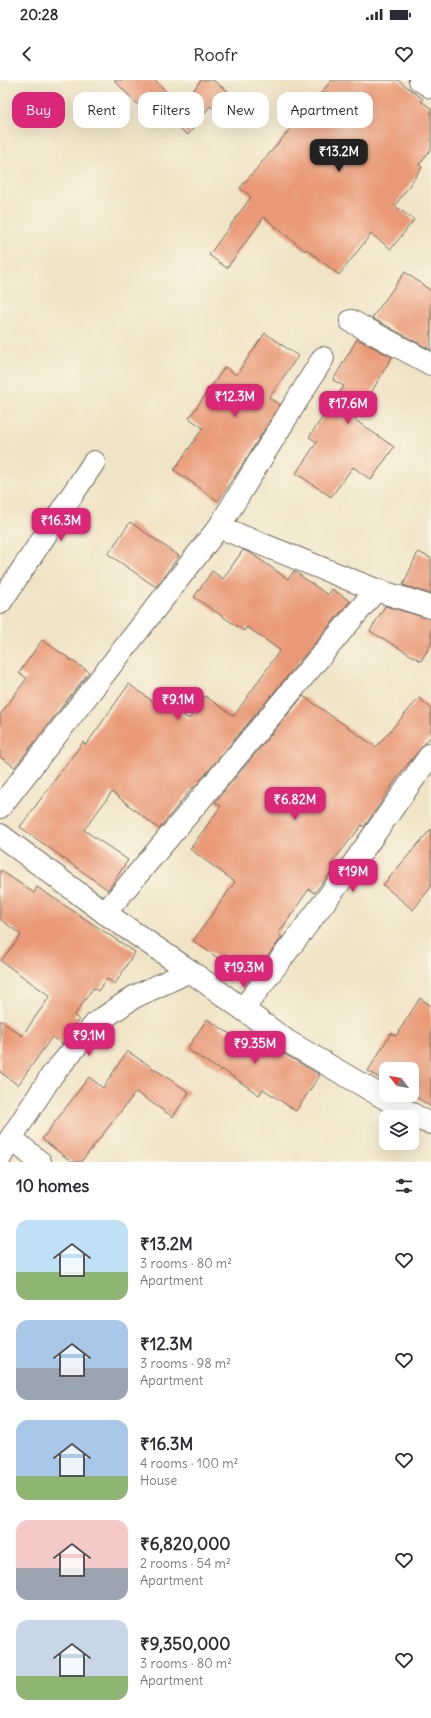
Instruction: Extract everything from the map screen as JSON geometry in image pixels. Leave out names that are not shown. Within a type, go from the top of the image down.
[{"type":"street","points":[[420,80],[431,87]]},
{"type":"street","points":[[351,322],[431,364]]},
{"type":"street","points":[[0,807],[219,527],[323,358]]},
{"type":"street","points":[[0,604],[94,462]]},
{"type":"street","points":[[219,527],[376,590],[431,607]]},
{"type":"street","points":[[106,914],[376,590]]},
{"type":"street","points":[[243,1009],[351,867],[431,754]]},
{"type":"street","points":[[0,835],[106,914],[190,971],[294,1045],[418,1117],[431,1123]]},
{"type":"street","points":[[0,1158],[11,1138],[52,1075],[96,1023],[134,997],[190,971]]},
{"type":"street","points":[[11,1138],[40,1162]]},
{"type":"building","points":[[114,80],[155,80],[167,92],[138,92],[138,105],[130,96],[130,92],[126,92]]},
{"type":"building","points":[[201,80],[213,80],[229,92],[212,92],[212,107],[210,106],[204,114],[204,92],[192,92]]},
{"type":"building","points":[[332,80],[398,80],[423,99],[421,101],[431,108],[431,149],[419,165],[422,167],[395,206],[414,220],[391,249],[371,234],[339,275],[306,249],[305,251],[264,217],[227,268],[209,255],[251,197],[240,188],[291,128],[373,128],[373,92],[322,92]]},
{"type":"building","points":[[178,128],[193,128],[188,135]]},
{"type":"building","points":[[405,272],[431,291],[431,350],[372,318]]},
{"type":"building","points":[[265,333],[298,356],[269,398],[280,405],[218,501],[174,470],[203,428],[189,418],[225,367],[236,375]]},
{"type":"building","points":[[357,339],[392,357],[355,420],[394,447],[371,480],[353,467],[331,497],[296,473],[317,442],[309,437],[344,386],[333,380]]},
{"type":"building","points":[[130,522],[179,556],[156,587],[108,554]]},
{"type":"building","points":[[243,550],[252,554],[288,579],[294,571],[328,595],[332,589],[350,601],[159,829],[112,792],[84,830],[128,860],[108,890],[20,827],[83,742],[86,745],[129,684],[155,703],[159,698],[189,719],[205,696],[234,716],[280,650],[247,627],[244,631],[194,597],[212,571],[223,579]]},
{"type":"building","points":[[418,552],[431,558],[431,594],[403,585]]},
{"type":"building","points":[[385,606],[431,619],[431,644],[421,661],[370,631]]},
{"type":"building","points":[[42,640],[89,672],[15,767],[0,757],[0,715],[27,678],[19,673]]},
{"type":"building","points":[[303,696],[376,747],[419,698],[431,708],[431,736],[402,771],[364,827],[362,825],[330,865],[334,868],[314,893],[309,889],[278,934],[282,937],[254,975],[225,954],[221,960],[193,941],[235,882],[190,849],[221,806],[215,802]]},
{"type":"building","points":[[431,829],[431,887],[413,910],[383,885]]},
{"type":"building","points":[[0,870],[34,893],[37,887],[135,952],[115,984],[107,979],[98,991],[93,988],[74,1016],[79,1019],[62,1044],[52,1037],[18,1085],[0,1072],[0,1020],[22,1036],[50,996],[1,961],[21,935],[0,919]]},
{"type":"building","points":[[420,998],[431,1006],[431,1107],[419,1099],[419,1062],[379,1062],[379,1078],[368,1071],[391,1033],[396,1036]]},
{"type":"building","points":[[207,1019],[255,1050],[262,1039],[320,1075],[296,1111],[263,1089],[259,1095],[222,1069],[221,1071],[187,1049]]},
{"type":"building","points":[[127,1051],[189,1092],[173,1117],[136,1092],[81,1162],[72,1162],[42,1139],[89,1077],[103,1088]]}]
